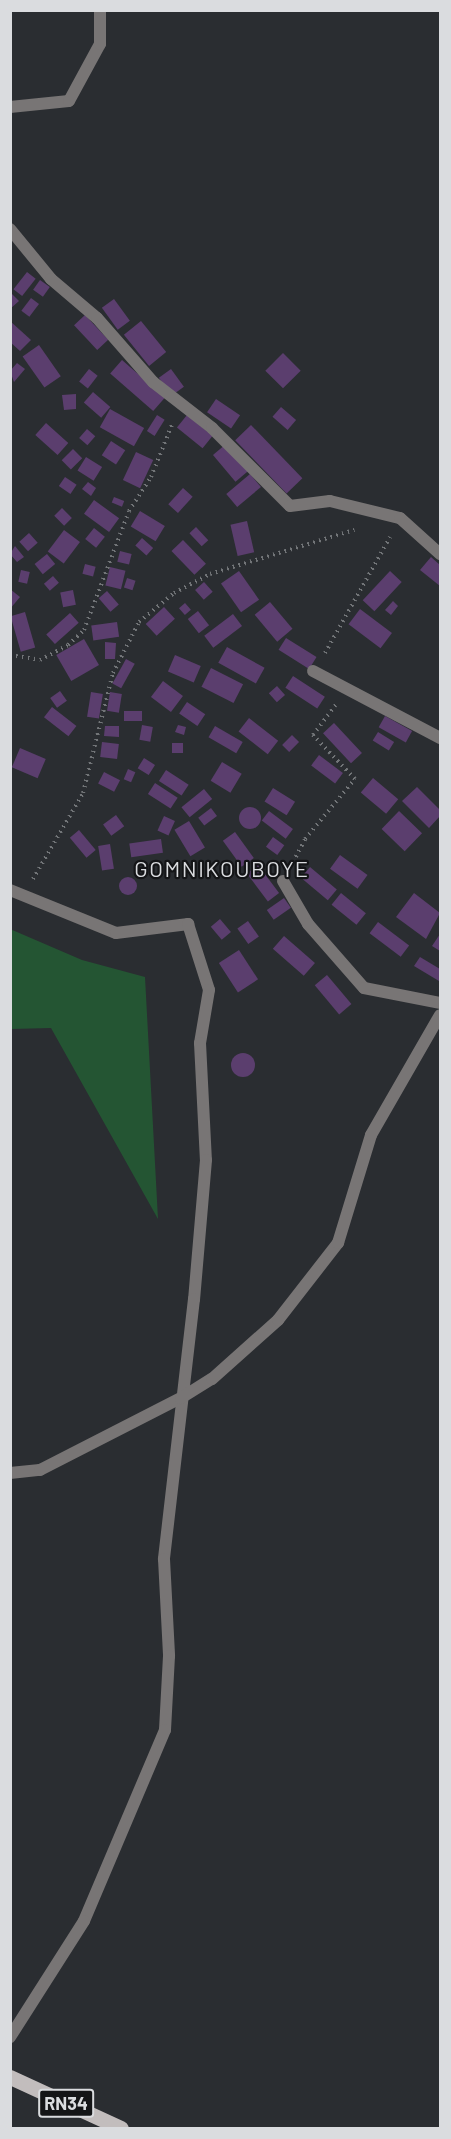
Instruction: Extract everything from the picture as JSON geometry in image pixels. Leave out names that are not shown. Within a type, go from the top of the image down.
[{"type":"main road","name":"RN34","points":[[10,2077],[121,2128]]},
{"type":"street","points":[[10,107],[69,101],[100,44],[100,10]]},
{"type":"street","points":[[10,229],[51,279],[97,318],[125,354],[237,452],[290,506],[330,501],[400,518],[441,554]]},
{"type":"street","points":[[313,671],[441,738]]},
{"type":"street","points":[[283,881],[308,924],[364,988],[441,1003]]},
{"type":"street","points":[[10,890],[116,933],[188,924],[209,990],[200,1043],[206,1160],[194,1299],[164,1559],[169,1656],[165,1730],[84,1921],[10,2037]]},
{"type":"street","points":[[10,1473],[40,1470],[181,1398],[212,1379],[278,1320],[338,1243],[371,1135],[441,1015]]},
{"type":"path","points":[[10,656],[40,660],[68,645],[84,630],[129,511],[151,477],[182,406]]},
{"type":"path","points":[[313,671],[349,617],[400,518]]},
{"type":"path","points":[[23,895],[83,793],[113,673],[139,622],[174,593],[210,574],[357,530]]},
{"type":"path","points":[[283,881],[305,839],[355,779],[313,735],[349,688]]},
{"type":"green space","points":[[10,929],[82,960],[145,977],[158,1219],[51,1028],[11,1029]]},
{"type":"building","points":[[27,272],[36,279],[22,296],[13,289]]},
{"type":"building","points":[[40,280],[50,287],[43,297],[33,290]]},
{"type":"building","points":[[12,294],[19,301],[10,309],[10,295]]},
{"type":"building","points":[[31,298],[39,304],[29,317],[21,311]]},
{"type":"building","points":[[114,299],[130,321],[118,330],[102,308]]},
{"type":"building","points":[[85,315],[108,340],[97,350],[74,325]]},
{"type":"building","points":[[10,321],[31,340],[20,351],[10,342]]},
{"type":"building","points":[[141,321],[166,352],[149,366],[124,335]]},
{"type":"building","points":[[39,345],[61,376],[44,388],[23,356]]},
{"type":"building","points":[[283,353],[301,371],[283,388],[265,371]]},
{"type":"building","points":[[122,360],[165,397],[153,411],[110,374]]},
{"type":"building","points":[[17,363],[25,369],[14,382],[10,371]]},
{"type":"building","points":[[89,369],[98,376],[88,388],[79,382]]},
{"type":"building","points":[[171,369],[184,387],[172,396],[159,378]]},
{"type":"building","points":[[93,392],[110,407],[101,418],[84,403]]},
{"type":"building","points":[[76,394],[76,409],[64,410],[62,395]]},
{"type":"building","points":[[216,399],[240,415],[231,428],[207,412]]},
{"type":"building","points":[[281,407],[296,420],[288,430],[272,417]]},
{"type":"building","points":[[110,409],[144,428],[134,446],[100,427]]},
{"type":"building","points":[[157,415],[165,420],[155,436],[147,431]]},
{"type":"building","points":[[187,415],[213,436],[203,448],[177,427]]},
{"type":"building","points":[[46,423],[68,443],[58,455],[35,435]]},
{"type":"building","points":[[251,425],[302,478],[287,494],[235,440]]},
{"type":"building","points":[[87,429],[95,436],[87,445],[79,438]]},
{"type":"building","points":[[111,441],[125,450],[116,465],[102,455]]},
{"type":"building","points":[[226,444],[248,471],[235,482],[213,455]]},
{"type":"building","points":[[73,449],[82,458],[71,470],[62,460]]},
{"type":"building","points":[[136,452],[153,460],[140,488],[123,480]]},
{"type":"building","points":[[86,457],[102,467],[94,481],[78,471]]},
{"type":"building","points":[[250,474],[261,487],[237,507],[226,494]]},
{"type":"building","points":[[65,477],[77,485],[70,494],[59,486]]},
{"type":"building","points":[[88,482],[96,488],[91,496],[82,489]]},
{"type":"building","points":[[183,488],[193,497],[178,513],[168,504]]},
{"type":"building","points":[[114,497],[124,501],[122,507],[112,503]]},
{"type":"building","points":[[94,500],[119,518],[109,532],[84,514]]},
{"type":"building","points":[[62,508],[72,518],[64,526],[54,516]]},
{"type":"building","points":[[140,511],[165,526],[156,541],[131,526]]},
{"type":"building","points":[[247,521],[254,552],[238,556],[230,525]]},
{"type":"building","points":[[196,527],[208,540],[202,546],[189,533]]},
{"type":"building","points":[[94,528],[105,537],[96,548],[85,539]]},
{"type":"building","points":[[64,530],[80,542],[64,564],[48,552]]},
{"type":"building","points":[[29,533],[38,543],[28,551],[19,542]]},
{"type":"building","points":[[142,538],[153,548],[146,555],[135,545]]},
{"type":"building","points":[[183,540],[206,564],[194,575],[171,551]]},
{"type":"building","points":[[15,546],[24,557],[17,562],[10,554]]},
{"type":"building","points":[[120,551],[132,554],[129,565],[117,562]]},
{"type":"building","points":[[47,554],[55,564],[43,574],[35,564]]},
{"type":"building","points":[[431,557],[440,565],[440,586],[420,570]]},
{"type":"building","points":[[85,564],[96,567],[93,577],[82,574]]},
{"type":"building","points":[[110,567],[126,571],[121,589],[105,585]]},
{"type":"building","points":[[21,570],[30,572],[27,584],[18,582]]},
{"type":"building","points":[[239,571],[259,600],[241,612],[221,584]]},
{"type":"building","points":[[390,571],[402,582],[374,611],[363,600]]},
{"type":"building","points":[[53,576],[59,583],[50,591],[44,584]]},
{"type":"building","points":[[127,578],[136,581],[132,590],[124,588]]},
{"type":"building","points":[[204,582],[213,592],[204,600],[195,590]]},
{"type":"building","points":[[10,589],[20,597],[10,609]]},
{"type":"building","points":[[73,590],[76,605],[63,607],[60,592]]},
{"type":"building","points":[[107,591],[119,605],[111,612],[99,598]]},
{"type":"building","points":[[393,601],[398,606],[391,615],[385,610]]},
{"type":"building","points":[[270,602],[292,629],[277,642],[255,615]]},
{"type":"building","points":[[185,603],[191,610],[185,615],[179,608]]},
{"type":"building","points":[[164,607],[175,619],[157,636],[146,624]]},
{"type":"building","points":[[360,609],[392,633],[381,648],[349,624]]},
{"type":"building","points":[[198,611],[209,625],[199,633],[188,619]]},
{"type":"building","points":[[25,612],[35,648],[21,652],[11,616]]},
{"type":"building","points":[[70,613],[79,623],[55,644],[46,634]]},
{"type":"building","points":[[233,614],[242,626],[213,648],[204,636]]},
{"type":"building","points":[[117,622],[119,637],[93,640],[91,626]]},
{"type":"building","points":[[286,638],[317,657],[309,669],[279,650]]},
{"type":"building","points":[[84,639],[99,665],[71,681],[56,655]]},
{"type":"building","points":[[105,642],[116,643],[115,659],[105,659]]},
{"type":"building","points":[[227,647],[265,668],[256,684],[218,663]]},
{"type":"building","points":[[175,655],[201,666],[194,683],[168,672]]},
{"type":"building","points":[[126,659],[135,664],[121,688],[112,683]]},
{"type":"building","points":[[211,668],[243,684],[234,703],[201,687]]},
{"type":"building","points":[[293,676],[325,697],[317,708],[285,688]]},
{"type":"building","points":[[163,681],[183,696],[171,712],[151,697]]},
{"type":"building","points":[[277,686],[285,695],[277,702],[269,693]]},
{"type":"building","points":[[60,691],[67,701],[57,708],[50,698]]},
{"type":"building","points":[[91,692],[103,694],[99,719],[87,717]]},
{"type":"building","points":[[110,692],[122,694],[119,713],[107,711]]},
{"type":"building","points":[[187,702],[205,714],[197,726],[179,714]]},
{"type":"building","points":[[52,707],[76,726],[68,736],[44,717]]},
{"type":"building","points":[[124,711],[142,711],[142,721],[124,721]]},
{"type":"building","points":[[385,716],[412,731],[406,742],[379,727]]},
{"type":"building","points":[[249,718],[278,741],[268,754],[239,731]]},
{"type":"building","points":[[334,723],[362,753],[351,763],[323,733]]},
{"type":"building","points":[[142,725],[153,727],[150,742],[139,740]]},
{"type":"building","points":[[178,725],[186,727],[184,735],[175,732]]},
{"type":"building","points":[[105,726],[119,726],[119,737],[104,736]]},
{"type":"building","points":[[215,726],[243,742],[236,753],[208,737]]},
{"type":"building","points":[[378,732],[394,742],[389,751],[373,740]]},
{"type":"building","points":[[292,735],[299,742],[289,752],[282,745]]},
{"type":"building","points":[[102,742],[119,744],[117,759],[100,757]]},
{"type":"building","points":[[172,743],[183,743],[183,753],[172,753]]},
{"type":"building","points":[[20,748],[46,759],[38,778],[12,767]]},
{"type":"building","points":[[319,755],[343,773],[335,783],[311,765]]},
{"type":"building","points":[[144,758],[155,765],[149,775],[138,768]]},
{"type":"building","points":[[222,762],[242,774],[230,793],[211,781]]},
{"type":"building","points":[[128,769],[135,772],[131,782],[124,779]]},
{"type":"building","points":[[166,770],[189,785],[182,796],[159,781]]},
{"type":"building","points":[[104,772],[120,780],[114,792],[98,784]]},
{"type":"building","points":[[373,778],[398,799],[386,814],[361,793]]},
{"type":"building","points":[[155,783],[178,798],[171,809],[148,794]]},
{"type":"building","points":[[417,787],[440,810],[440,816],[429,828],[402,801]]},
{"type":"building","points":[[273,788],[295,802],[287,815],[265,802]]},
{"type":"building","points":[[204,789],[212,799],[190,817],[181,807]]},
{"type":"building","points":[[250,807],[258,810],[261,818],[258,826],[250,829],[242,826],[239,818],[242,810]]},
{"type":"building","points":[[211,808],[217,816],[204,826],[198,818]]},
{"type":"building","points":[[269,811],[293,829],[286,839],[262,821]]},
{"type":"building","points":[[399,811],[422,833],[405,851],[382,829]]},
{"type":"building","points":[[116,815],[124,826],[111,836],[103,824]]},
{"type":"building","points":[[164,816],[175,821],[168,835],[157,831]]},
{"type":"building","points":[[189,821],[205,848],[190,856],[174,830]]},
{"type":"building","points":[[79,830],[96,850],[87,858],[70,838]]},
{"type":"building","points":[[235,832],[254,858],[242,867],[223,841]]},
{"type":"building","points":[[273,837],[284,845],[277,855],[266,847]]},
{"type":"building","points":[[161,839],[163,853],[131,857],[129,843]]},
{"type":"building","points":[[110,844],[114,869],[102,871],[98,846]]},
{"type":"building","points":[[340,855],[368,875],[358,889],[330,869]]},
{"type":"building","points":[[258,865],[279,893],[268,901],[247,873]]},
{"type":"building","points":[[310,867],[337,889],[328,900],[301,878]]},
{"type":"building","points":[[124,877],[132,877],[137,882],[135,893],[124,895],[119,890],[119,882]]},
{"type":"building","points":[[341,893],[366,913],[356,925],[332,905]]},
{"type":"building","points":[[414,893],[440,913],[426,939],[396,917]]},
{"type":"building","points":[[284,898],[291,908],[274,920],[267,910]]},
{"type":"building","points":[[220,919],[231,932],[222,940],[211,927]]},
{"type":"building","points":[[248,921],[259,937],[248,944],[237,928]]},
{"type":"building","points":[[378,922],[409,945],[401,957],[370,933]]},
{"type":"building","points":[[440,934],[440,951],[432,946]]},
{"type":"building","points":[[284,936],[315,963],[304,976],[273,949]]},
{"type":"building","points":[[239,950],[258,979],[238,992],[219,963]]},
{"type":"building","points":[[420,957],[440,969],[439,981],[414,966]]},
{"type":"building","points":[[327,975],[351,1004],[339,1014],[315,985]]},
{"type":"building","points":[[243,1053],[252,1056],[255,1065],[252,1074],[243,1077],[234,1074],[231,1065],[234,1056]]},
{"type":"district","name":"GOMNIKOUBOYE","points":[[222,869]]}]
